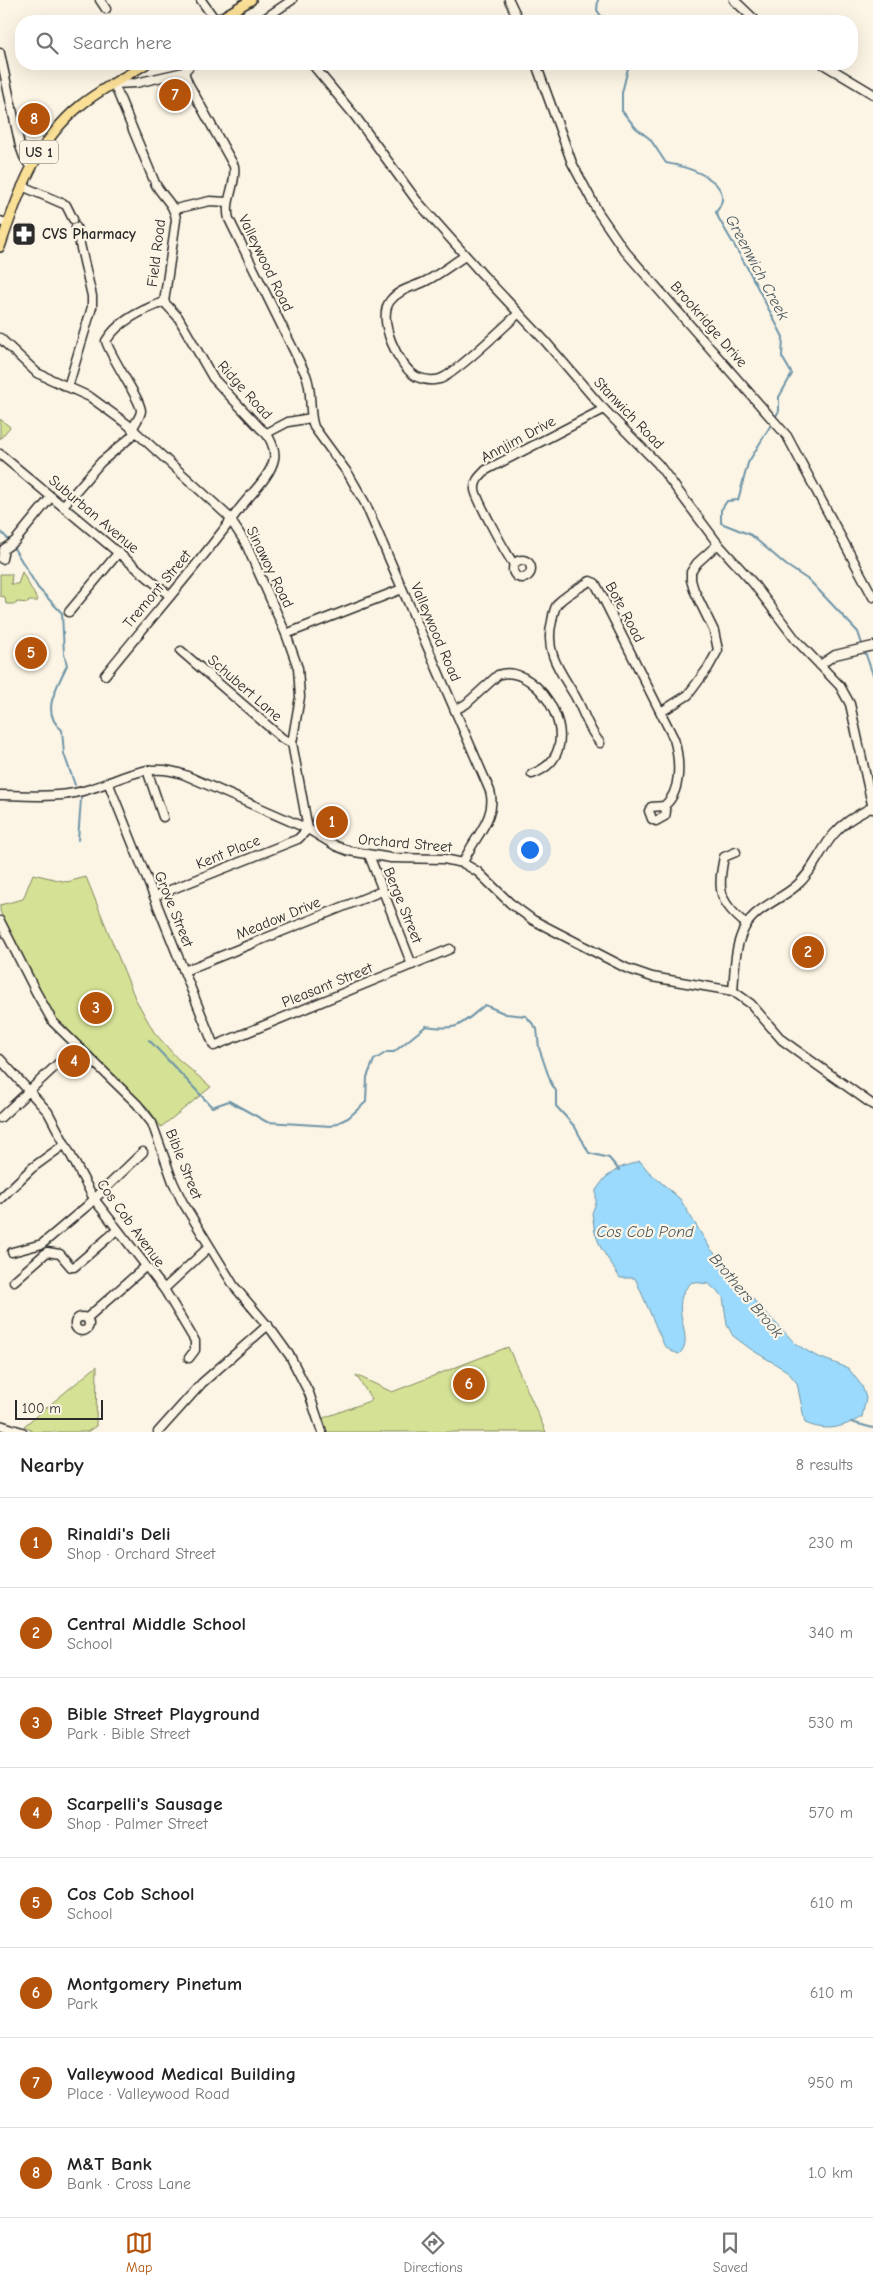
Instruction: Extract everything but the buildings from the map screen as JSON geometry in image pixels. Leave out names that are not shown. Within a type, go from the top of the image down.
[{"type":"main road","points":[[226,15],[251,0]]},
{"type":"main road","name":"US 1","points":[[0,247],[4,222],[44,144],[64,121],[89,99],[136,70]]},
{"type":"street","points":[[100,0],[106,9]]},
{"type":"street","points":[[201,0],[212,15]]},
{"type":"street","points":[[272,15],[292,0]]},
{"type":"street","points":[[509,0],[516,15]]},
{"type":"street","points":[[734,0],[750,15]]},
{"type":"street","points":[[0,53],[20,146],[25,161],[31,168]]},
{"type":"street","name":"Stanwich Road","points":[[317,70],[365,129],[404,185],[465,256],[604,409],[664,471],[718,544],[753,583],[796,640],[840,686],[849,700],[872,808]]},
{"type":"street","name":"Brookridge Drive","points":[[538,70],[575,168],[587,194],[610,231],[624,250],[789,439],[873,597]]},
{"type":"street","points":[[833,70],[873,94]]},
{"type":"street","points":[[114,84],[136,83],[184,72]]},
{"type":"street","name":"Valleywood Road","points":[[184,72],[234,166],[234,181],[227,202],[227,214],[309,382],[311,418],[322,440],[349,475],[362,496],[492,797],[491,810],[487,820],[463,863]]},
{"type":"street","name":"Field Road","points":[[114,84],[158,189],[175,209],[176,220],[164,302],[129,319],[111,332],[106,341],[139,405],[139,418],[133,430]]},
{"type":"street","points":[[22,186],[66,205],[73,219]]},
{"type":"street","name":"Valleywood Road","points":[[175,209],[204,202],[227,202]]},
{"type":"street","points":[[68,387],[92,307],[92,296],[76,227]]},
{"type":"street","points":[[465,256],[426,281],[398,293],[386,308],[384,319],[388,332],[401,358],[413,374],[427,379],[446,377],[519,314]]},
{"type":"street","name":"Ridge Road","points":[[164,302],[178,317],[213,378],[267,433],[275,454],[272,465],[231,521]]},
{"type":"street","name":"Sinawoy Road","points":[[0,338],[32,369],[96,400],[133,430],[215,504],[231,521],[254,558],[297,662],[300,684],[292,743],[308,829]]},
{"type":"street","name":"Annjim Drive","points":[[514,564],[507,554],[475,490],[477,478],[486,470],[604,409]]},
{"type":"street","points":[[267,433],[288,422],[311,418]]},
{"type":"street","points":[[63,506],[101,462],[131,437],[133,430]]},
{"type":"street","name":"Suburban Avenue","points":[[0,454],[170,596]]},
{"type":"street","points":[[2,560],[4,549],[12,543],[51,496]]},
{"type":"street","name":"Tremont Street","points":[[105,675],[231,521]]},
{"type":"street","points":[[661,712],[688,695],[708,668],[718,650],[714,631],[691,580],[692,572],[697,563],[718,544]]},
{"type":"street","points":[[69,612],[118,552]]},
{"type":"street","name":"Bote Road","points":[[600,744],[556,665],[551,654],[549,637],[556,605],[566,596],[590,582],[595,583],[674,740],[678,758],[674,796],[664,806]]},
{"type":"street","points":[[286,634],[402,589]]},
{"type":"street","points":[[820,665],[832,656],[872,646]]},
{"type":"street","name":"Schubert Lane","points":[[181,651],[283,739],[292,743]]},
{"type":"street","points":[[455,710],[466,704],[498,675],[504,673],[516,674],[534,685],[554,711],[560,733],[554,760],[545,769],[532,774]]},
{"type":"street","name":"Orchard Street","points":[[0,794],[66,794],[147,770],[162,769],[179,773],[308,829],[342,849],[369,855],[444,859],[463,863],[482,875],[510,903],[533,920],[632,971],[652,977],[704,984],[733,991],[751,1004],[782,1040],[873,1105]]},
{"type":"street","points":[[147,770],[163,817]]},
{"type":"street","name":"Grove Street","points":[[108,782],[214,1046]]},
{"type":"street","points":[[733,991],[736,952],[746,924],[762,909],[802,880],[835,832],[847,821],[872,808]]},
{"type":"street","name":"Kent Place","points":[[155,896],[298,839],[308,829]]},
{"type":"street","points":[[736,852],[724,857],[720,888],[726,904],[746,924]]},
{"type":"street","name":"Berge Street","points":[[369,855],[412,965]]},
{"type":"street","name":"Meadow Drive","points":[[184,971],[382,891]]},
{"type":"street","name":"Bible Street","points":[[0,921],[46,1011],[57,1027],[149,1118],[158,1136],[175,1188],[234,1286],[268,1325],[286,1350],[302,1377],[322,1432]]},
{"type":"street","name":"Pleasant Street","points":[[214,1046],[450,948]]},
{"type":"street","points":[[0,1118],[77,1046]]},
{"type":"street","name":"Cos Cob Avenue","points":[[0,1058],[48,1112],[94,1199],[164,1289],[195,1341],[195,1350],[189,1358]]},
{"type":"street","points":[[0,1199],[32,1168],[65,1144]]},
{"type":"street","points":[[12,1252],[42,1244],[94,1199],[143,1152]]},
{"type":"street","points":[[14,1281],[47,1252],[60,1254],[71,1267],[74,1267],[117,1230]]},
{"type":"street","points":[[164,1289],[209,1247]]},
{"type":"street","points":[[86,1318],[145,1267]]},
{"type":"street","points":[[158,1432],[202,1383],[268,1325]]},
{"type":"street","points":[[0,1425],[22,1432]]},
{"type":"green space","points":[[0,419],[10,427],[0,439]]},
{"type":"green space","points":[[22,572],[38,601],[6,604],[5,597],[0,596],[0,574],[12,574],[11,584],[18,584]]},
{"type":"green space","points":[[33,874],[67,882],[86,877],[135,998],[154,1032],[177,1058],[211,1087],[161,1127],[148,1108],[56,1019],[12,938],[0,911],[0,905],[23,899]]},
{"type":"green space","points":[[508,1347],[546,1432],[323,1432],[318,1420],[372,1400],[356,1375],[392,1392]]},
{"type":"green space","points":[[97,1366],[96,1426],[87,1432],[33,1432],[24,1426]]},
{"type":"water","name":"Cos Cob Pond","points":[[640,1161],[648,1171],[680,1199],[710,1248],[758,1305],[797,1345],[816,1356],[848,1368],[862,1386],[866,1398],[862,1417],[834,1428],[813,1426],[805,1423],[797,1383],[787,1371],[733,1336],[727,1325],[723,1297],[709,1284],[692,1282],[684,1291],[681,1311],[685,1339],[684,1347],[679,1354],[671,1351],[664,1345],[635,1278],[620,1278],[601,1248],[595,1233],[592,1213],[596,1203],[596,1190],[605,1178],[619,1168]]},
{"type":"waterway","name":"Greenwich Creek","points":[[598,0],[597,10],[600,15]]},
{"type":"waterway","name":"Greenwich Creek","points":[[628,70],[622,93],[622,111],[636,128],[650,139],[666,163],[697,172],[716,185],[721,193],[722,202],[716,212],[719,219],[748,269],[783,337],[782,357],[792,374],[779,397],[779,411],[774,419]]},
{"type":"waterway","name":"Greenwich Creek","points":[[772,423],[748,463],[738,500],[727,501],[721,510],[721,523],[751,535],[786,565],[810,581],[858,632],[863,647]]},
{"type":"waterway","name":"Brothers Brook","points":[[0,531],[10,541]]},
{"type":"waterway","name":"Brothers Brook","points":[[12,545],[38,588],[62,613],[64,654],[67,665],[55,690],[51,707],[55,723],[62,730],[64,754],[75,785]]},
{"type":"waterway","name":"Greenwich Creek","points":[[865,652],[873,675]]},
{"type":"waterway","name":"Brothers Brook","points":[[78,840],[81,799]]},
{"type":"waterway","name":"Brothers Brook","points":[[149,1040],[212,1107],[229,1101],[267,1122],[331,1126],[348,1118],[366,1102],[367,1077],[374,1060],[387,1052],[394,1052],[426,1026],[446,1028],[459,1025],[485,1005],[506,1014],[526,1016],[537,1029],[539,1048],[551,1083],[556,1091],[556,1106],[575,1127],[589,1153],[609,1158],[619,1170]]},
{"type":"waterway","name":"Brothers Brook","points":[[851,1422],[873,1428]]},
{"type":"place","name":"Valleywood Medical Building","points":[[175,95]]},
{"type":"place","name":"M&T Bank","points":[[34,119]]},
{"type":"place","name":"CVS Pharmacy","points":[[24,234]]},
{"type":"place","name":"Cos Cob School","points":[[31,653]]},
{"type":"place","name":"Rinaldi's Deli","points":[[332,822]]},
{"type":"place","name":"Central Middle School","points":[[808,952]]},
{"type":"place","name":"Bible Street Playground","points":[[96,1008]]},
{"type":"place","name":"Scarpelli's Sausage","points":[[74,1061]]},
{"type":"place","name":"Montgomery Pinetum","points":[[469,1384]]}]
